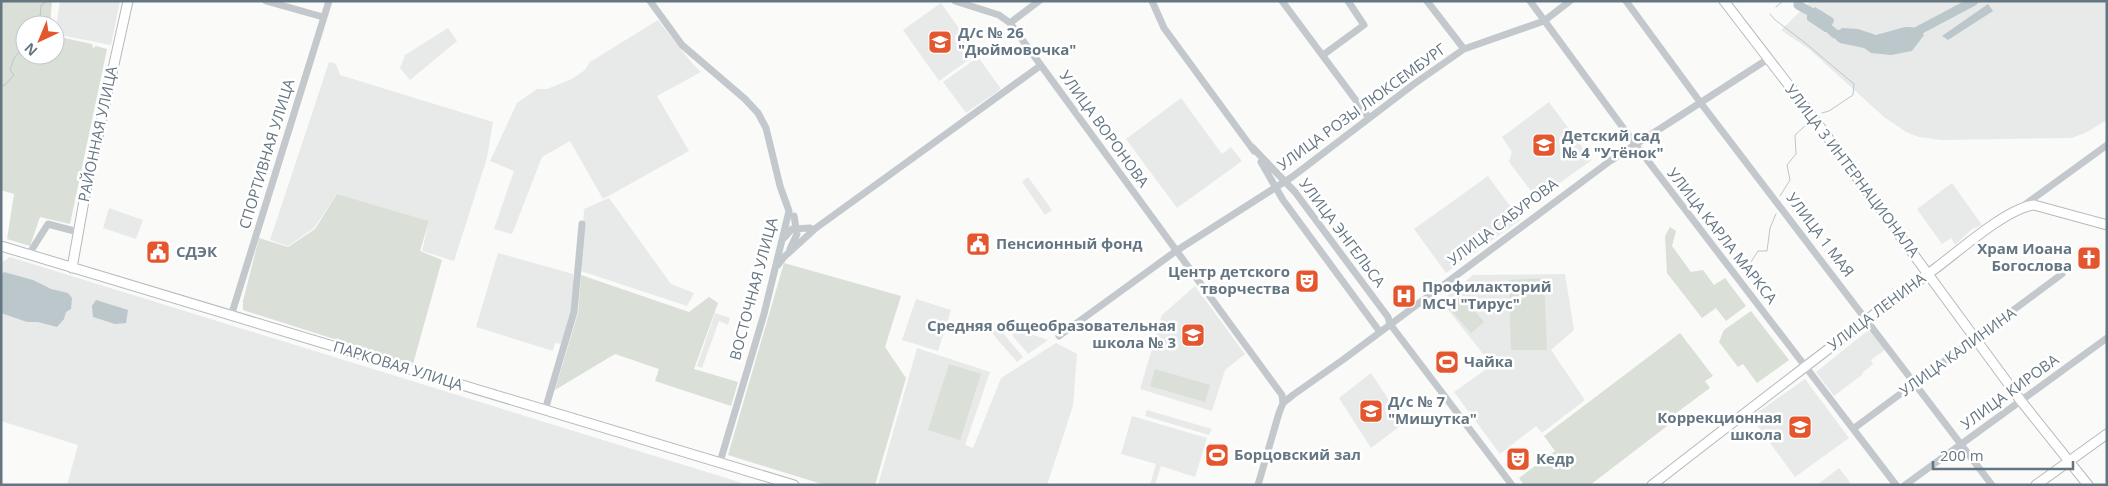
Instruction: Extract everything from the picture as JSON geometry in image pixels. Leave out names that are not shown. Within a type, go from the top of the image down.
[{"type":"main road","name":"РАЙОННАЯ УЛИЦА","points":[[72,268],[78,232],[128,1]]},
{"type":"main road","name":"УЛИЦА 3 ИНТЕРНАЦИОНАЛА","points":[[1724,1],[2021,401],[2088,485]]},
{"type":"main road","points":[[2023,206],[2034,205],[2107,225]]},
{"type":"main road","name":"УЛИЦА ЛЕНИНА","points":[[1652,485],[1866,319],[2023,206]]},
{"type":"main road","name":"ПАРКОВАЯ УЛИЦА","points":[[1,246],[794,485]]},
{"type":"main road","points":[[2036,485],[2107,434]]},
{"type":"street","points":[[266,1],[323,17]]},
{"type":"street","name":"СПОРТИВНАЯ УЛИЦА","points":[[232,316],[329,1]]},
{"type":"street","name":"ВОСТОЧНАЯ УЛИЦА","points":[[650,1],[682,45],[745,99],[758,113],[766,128],[780,186],[791,214],[720,462]]},
{"type":"street","name":"УЛИЦА ВОРОНОВА","points":[[955,1],[999,15],[1010,23],[1282,395],[1283,403]]},
{"type":"street","points":[[1010,23],[1039,1]]},
{"type":"street","name":"УЛИЦА ЭНГЕЛЬСА","points":[[1152,1],[1164,28],[1252,147],[1272,178],[1275,187],[1380,332]]},
{"type":"street","points":[[1282,1],[1369,118]]},
{"type":"street","points":[[1323,55],[1364,25],[1348,1]]},
{"type":"street","points":[[1427,1],[1464,49]]},
{"type":"street","name":"УЛИЦА КАРЛА МАРКСА","points":[[1530,1],[1635,144],[1896,485]]},
{"type":"street","name":"УЛИЦА РОЗЫ ЛЮКСЕМБУРГ","points":[[1059,336],[1176,251],[1285,181],[1464,49],[1544,20],[1570,1]]},
{"type":"street","name":"УЛИЦА 1 МАЯ","points":[[1626,1],[1700,102],[1992,485]]},
{"type":"street","name":"УЛИЦА САБУРОВА","points":[[1283,403],[1527,220],[1635,144],[1768,59]]},
{"type":"street","points":[[786,255],[809,236],[813,228],[1040,66]]},
{"type":"street","name":"УЛИЦА ЛЕНИНА","points":[[2023,206],[2107,145]]},
{"type":"street","name":"УЛИЦА ЭНГЕЛЬСА","points":[[1252,147],[1285,181],[1357,274],[1388,317],[1390,324],[1512,485]]},
{"type":"street","points":[[791,214],[813,228]]},
{"type":"street","points":[[776,270],[796,239],[797,228],[791,214]]},
{"type":"street","points":[[29,254],[48,224],[78,232]]},
{"type":"street","points":[[545,410],[574,312],[582,224]]},
{"type":"street","points":[[787,230],[813,228]]},
{"type":"street","points":[[787,230],[796,239]]},
{"type":"street","points":[[796,239],[809,236]]},
{"type":"street","name":"УЛИЦА КАЛИНИНА","points":[[1853,429],[2062,274]]},
{"type":"street","name":"УЛИЦА КИРОВА","points":[[1905,485],[2107,338]]},
{"type":"street","points":[[1258,485],[1283,403]]},
{"type":"shaded area","points":[[1,1],[52,1],[51,15],[15,15],[15,65],[65,65],[65,38],[92,44],[93,48],[96,46],[107,49],[70,224],[40,217],[30,246],[7,239],[14,194],[1,190]]},
{"type":"shaded area","points":[[60,1],[120,1],[111,45],[65,36],[65,15],[58,15]]},
{"type":"shaded area","points":[[1811,1],[2107,1],[2107,120],[2087,132],[2072,138],[1941,140],[1919,137],[1906,132],[1884,117],[1809,49],[1781,30]]},
{"type":"shaded area","name":"Д/с № 26 \"Дюймовочка\"","points":[[941,3],[977,54],[939,81],[903,30]]},
{"type":"shaded area","points":[[1988,4],[1993,11],[1948,40],[1942,36]]},
{"type":"shaded area","points":[[1815,7],[1833,18],[1834,21],[1828,32],[1807,20],[1807,15]]},
{"type":"shaded area","points":[[658,20],[701,72],[657,96],[689,151],[603,199],[570,141],[542,157],[512,234],[494,229],[514,171],[490,161],[517,103],[537,89],[547,89],[572,79],[585,70],[590,62]]},
{"type":"shaded area","points":[[1905,27],[1916,28],[1924,35],[1912,51],[1891,55],[1871,53],[1864,48],[1840,43],[1836,40],[1835,34],[1842,28],[1858,29],[1876,35]]},
{"type":"shaded area","points":[[448,28],[457,41],[410,80],[400,68],[405,55]]},
{"type":"shaded area","points":[[978,57],[1001,89],[966,113],[943,82]]},
{"type":"shaded area","points":[[329,62],[336,64],[340,75],[493,122],[487,158],[454,261],[422,251],[429,221],[337,194],[314,228],[288,246],[270,240]]},
{"type":"shaded area","points":[[1181,98],[1222,154],[1231,147],[1242,161],[1177,208],[1126,139]]},
{"type":"shaded area","name":"Детский сад № 4 \"Утёнок\"","points":[[1549,102],[1592,160],[1537,199],[1509,162],[1512,152],[1502,137]]},
{"type":"shaded area","points":[[1488,176],[1520,220],[1446,273],[1414,229]]},
{"type":"shaded area","points":[[1028,177],[1052,210],[1045,215],[1022,182]]},
{"type":"shaded area","points":[[1952,183],[1982,225],[1972,229],[1955,245],[1951,238],[1942,244],[1917,209]]},
{"type":"shaded area","points":[[337,194],[429,221],[420,251],[442,260],[413,364],[243,310],[243,301],[259,238],[288,247],[315,229]]},
{"type":"shaded area","points":[[609,198],[671,284],[694,293],[687,306],[581,271],[584,209]]},
{"type":"shaded area","points":[[109,208],[143,220],[136,239],[103,228]]},
{"type":"shaded area","points":[[1670,227],[1676,231],[1672,246],[1691,272],[1703,270],[1714,285],[1725,278],[1746,306],[1726,321],[1716,308],[1702,318],[1667,273],[1665,236]]},
{"type":"shaded area","points":[[498,253],[573,274],[575,301],[563,344],[555,343],[553,351],[476,327]]},
{"type":"shaded area","points":[[10,257],[748,485],[67,485],[78,445],[1,421],[1,263]]},
{"type":"shaded area","points":[[784,263],[901,296],[885,347],[906,378],[875,485],[825,485],[728,455]]},
{"type":"shaded area","points":[[4,272],[68,293],[72,298],[71,309],[66,312],[64,319],[57,327],[38,322],[27,322],[1,313],[1,275]]},
{"type":"shaded area","points":[[1565,274],[1574,330],[1551,350],[1585,400],[1542,433],[1536,426],[1500,454],[1454,392],[1492,365],[1441,301],[1473,275]]},
{"type":"shaded area","points":[[581,275],[689,312],[709,297],[718,303],[694,369],[738,382],[731,406],[655,381],[659,369],[615,354],[555,390],[578,313]]},
{"type":"shaded area","points":[[1544,278],[1547,350],[1511,350],[1509,280]]},
{"type":"shaded area","name":"Средняя общеобразовательная школа № 3","points":[[1195,286],[1245,354],[1225,370],[1212,411],[1140,389],[1162,315]]},
{"type":"shaded area","points":[[1460,294],[1484,322],[1471,333],[1447,306]]},
{"type":"shaded area","points":[[916,299],[951,310],[938,351],[902,340]]},
{"type":"shaded area","points":[[96,300],[128,310],[126,323],[115,324],[93,317],[92,306]]},
{"type":"shaded area","points":[[1751,311],[1789,360],[1757,383],[1743,364],[1738,367],[1719,342],[1724,330]]},
{"type":"shaded area","points":[[715,313],[730,318],[728,325],[719,321],[702,368],[697,366]]},
{"type":"shaded area","points":[[998,327],[1023,357],[1017,362],[992,333]]},
{"type":"shaded area","points":[[1871,328],[1886,349],[1871,360],[1873,364],[1863,374],[1834,396],[1816,372]]},
{"type":"shaded area","points":[[1019,330],[1048,340],[1028,354],[1012,335]]},
{"type":"shaded area","points":[[1680,333],[1713,376],[1705,381],[1710,388],[1672,416],[1675,420],[1590,485],[1524,485],[1519,478],[1555,451],[1544,436]]},
{"type":"shaded area","points":[[1056,343],[1077,354],[1073,406],[1047,485],[878,485],[917,348],[990,372],[965,445],[973,448],[1001,378]]},
{"type":"shaded area","points":[[949,364],[981,374],[960,440],[928,430]]},
{"type":"shaded area","points":[[1155,369],[1210,385],[1205,402],[1150,386]]},
{"type":"shaded area","name":"Д/с № 7 \"Мишутка\"","points":[[1371,373],[1404,423],[1371,448],[1339,398]]},
{"type":"shaded area","name":"Коррекционная школа","points":[[1805,379],[1849,438],[1795,477],[1751,417]]},
{"type":"shaded area","points":[[1147,410],[1212,429],[1209,435],[1145,416]]},
{"type":"shaded area","points":[[1132,416],[1207,438],[1195,477],[1161,466],[1155,485],[1150,485],[1156,464],[1121,454]]},
{"type":"shaded area","points":[[1839,468],[1852,485],[1817,485]]},
{"type":"waterway","points":[[40,15],[41,5],[48,1]]},
{"type":"waterway","points":[[1776,7],[1783,1]]},
{"type":"waterway","points":[[1799,1],[1798,5],[1811,12],[1835,34],[1847,36]]},
{"type":"waterway","points":[[1910,35],[1974,1]]},
{"type":"waterway","points":[[1770,14],[1854,84],[1853,95],[1829,111],[1822,113]]},
{"type":"waterway","points":[[1,86],[5,85],[14,75],[10,70],[15,57]]},
{"type":"waterway","points":[[1780,196],[1790,180],[1787,165],[1796,154],[1795,135],[1806,125]]},
{"type":"waterway","points":[[1751,262],[1758,251],[1767,251],[1770,228],[1776,214]]},
{"type":"place","name":"Д/с № 26 \"Дюймовочка\"","points":[[940,42]]},
{"type":"place","name":"Детский сад № 4 \"Утёнок\"","points":[[1544,145]]},
{"type":"place","name":"Пенсионный фонд","points":[[978,244]]},
{"type":"place","name":"СДЭК","points":[[158,252]]},
{"type":"place","name":"Храм Иоана Богослова","points":[[2089,258]]},
{"type":"place","name":"Центр детского творчества","points":[[1307,281]]},
{"type":"place","name":"Профилакторий МСЧ \"Тирус\"","points":[[1404,296]]},
{"type":"place","name":"Средняя общеобразовательная школа № 3","points":[[1193,335]]},
{"type":"place","name":"Чайка","points":[[1447,362]]},
{"type":"place","name":"Д/с № 7 \"Мишутка\"","points":[[1371,411]]},
{"type":"place","name":"Коррекционная школа","points":[[1800,427]]},
{"type":"place","name":"Борцовский зал","points":[[1217,455]]},
{"type":"place","name":"Кедр","points":[[1518,459]]}]
